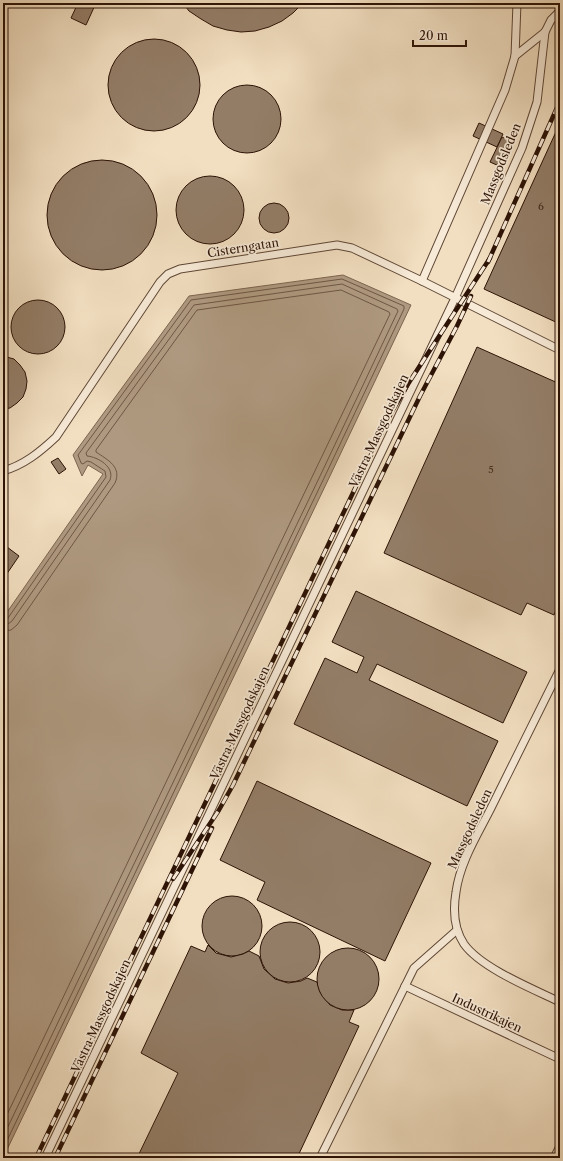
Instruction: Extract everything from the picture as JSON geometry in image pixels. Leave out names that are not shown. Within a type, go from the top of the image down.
[{"type":"lane","points":[[422,281],[505,90],[515,56],[517,3]]},
{"type":"lane","points":[[515,56],[545,32],[551,20],[560,11]]},
{"type":"lane","name":"Massgodsleden","points":[[455,298],[522,148],[537,102],[545,32]]},
{"type":"lane","name":"Cisterngatan","points":[[3,471],[18,466],[39,452],[56,437],[160,282],[168,274],[180,269],[337,245],[352,248],[560,350]]},
{"type":"lane","name":"Västra Massgodskajen","points":[[45,1158],[455,298]]},
{"type":"lane","name":"Massgodsleden","points":[[560,669],[469,853],[461,872],[454,906],[454,919],[457,930],[464,944],[474,955],[512,979],[560,1002]]},
{"type":"lane","points":[[320,1158],[414,968],[457,930]]},
{"type":"lane","name":"Industrikajen","points":[[405,986],[560,1060]]},
{"type":"lane","points":[[554,1158],[560,1146]]},
{"type":"water","points":[[343,275],[411,305],[3,1158],[3,618],[103,474],[88,465],[82,476],[73,455],[189,296]]},
{"type":"building","points":[[78,3],[96,3],[86,25],[71,18]]},
{"type":"building","points":[[183,3],[303,3],[282,21],[255,31],[241,32],[213,26],[189,11]]},
{"type":"building","points":[[154,39],[172,42],[187,52],[197,67],[200,85],[197,103],[187,118],[172,128],[154,131],[136,128],[121,118],[111,103],[108,85],[111,67],[121,52],[136,42]]},
{"type":"building","points":[[240,85],[254,85],[266,90],[276,100],[281,112],[281,126],[276,138],[266,148],[254,153],[240,153],[228,148],[218,138],[213,126],[213,112],[218,100],[228,90]]},
{"type":"building","points":[[479,123],[503,134],[497,147],[473,136]]},
{"type":"building","points":[[560,123],[560,324],[484,289]]},
{"type":"building","points":[[502,137],[510,141],[499,166],[490,162]]},
{"type":"building","points":[[102,160],[123,164],[133,169],[141,176],[148,184],[153,194],[157,215],[153,236],[148,246],[141,254],[133,261],[123,266],[102,270],[81,266],[71,261],[63,254],[56,246],[51,236],[47,215],[51,194],[56,184],[63,176],[71,169],[81,164]]},
{"type":"building","points":[[210,176],[223,179],[234,186],[241,197],[244,210],[241,223],[234,234],[223,241],[210,244],[197,241],[186,234],[179,223],[176,210],[179,197],[186,186],[197,179]]},
{"type":"building","points":[[274,203],[285,207],[289,218],[285,229],[274,233],[263,229],[259,218],[263,207]]},
{"type":"building","points":[[38,300],[48,302],[57,308],[63,317],[65,327],[63,337],[57,346],[48,352],[38,354],[28,352],[19,346],[13,337],[11,327],[13,317],[19,308],[28,302]]},
{"type":"building","points":[[477,347],[560,384],[560,600],[554,615],[527,603],[521,615],[384,553]]},
{"type":"building","points":[[3,356],[14,359],[20,365],[25,372],[27,381],[23,397],[10,408],[3,409]]},
{"type":"building","points":[[58,458],[66,469],[59,474],[51,462]]},
{"type":"building","points":[[3,544],[19,556],[4,578],[3,577]]},
{"type":"building","points":[[356,591],[527,672],[503,723],[377,664],[369,680],[498,741],[467,806],[294,724],[325,658],[357,673],[364,657],[332,642]]},
{"type":"building","points":[[257,781],[431,863],[385,961],[257,900],[265,882],[220,860]]},
{"type":"building","points":[[226,896],[238,896],[249,901],[257,909],[262,920],[260,938],[249,951],[238,956],[226,956],[215,951],[207,943],[202,932],[202,920],[207,909],[215,901]]},
{"type":"building","points":[[284,922],[296,922],[307,927],[315,935],[320,946],[318,964],[307,977],[296,982],[284,982],[273,977],[265,969],[260,958],[260,946],[265,935],[273,927]]},
{"type":"building","points":[[208,945],[216,953],[231,957],[249,951],[259,956],[264,969],[275,979],[288,983],[301,981],[307,978],[317,982],[320,992],[330,1005],[342,1010],[354,1010],[349,1022],[359,1026],[297,1158],[137,1158],[178,1073],[141,1053],[191,946],[205,952]]},
{"type":"building","points":[[348,948],[360,951],[370,957],[376,967],[379,979],[376,991],[370,1001],[360,1007],[348,1010],[336,1007],[326,1001],[320,991],[317,979],[320,967],[326,957],[336,951]]},
{"type":"railway","points":[[488,262],[560,101]]},
{"type":"railway","points":[[36,1158],[391,413],[408,384],[490,258]]},
{"type":"railway","points":[[173,879],[219,810],[233,785],[420,396],[471,296]]},
{"type":"railway","points":[[55,1158],[212,828]]}]
